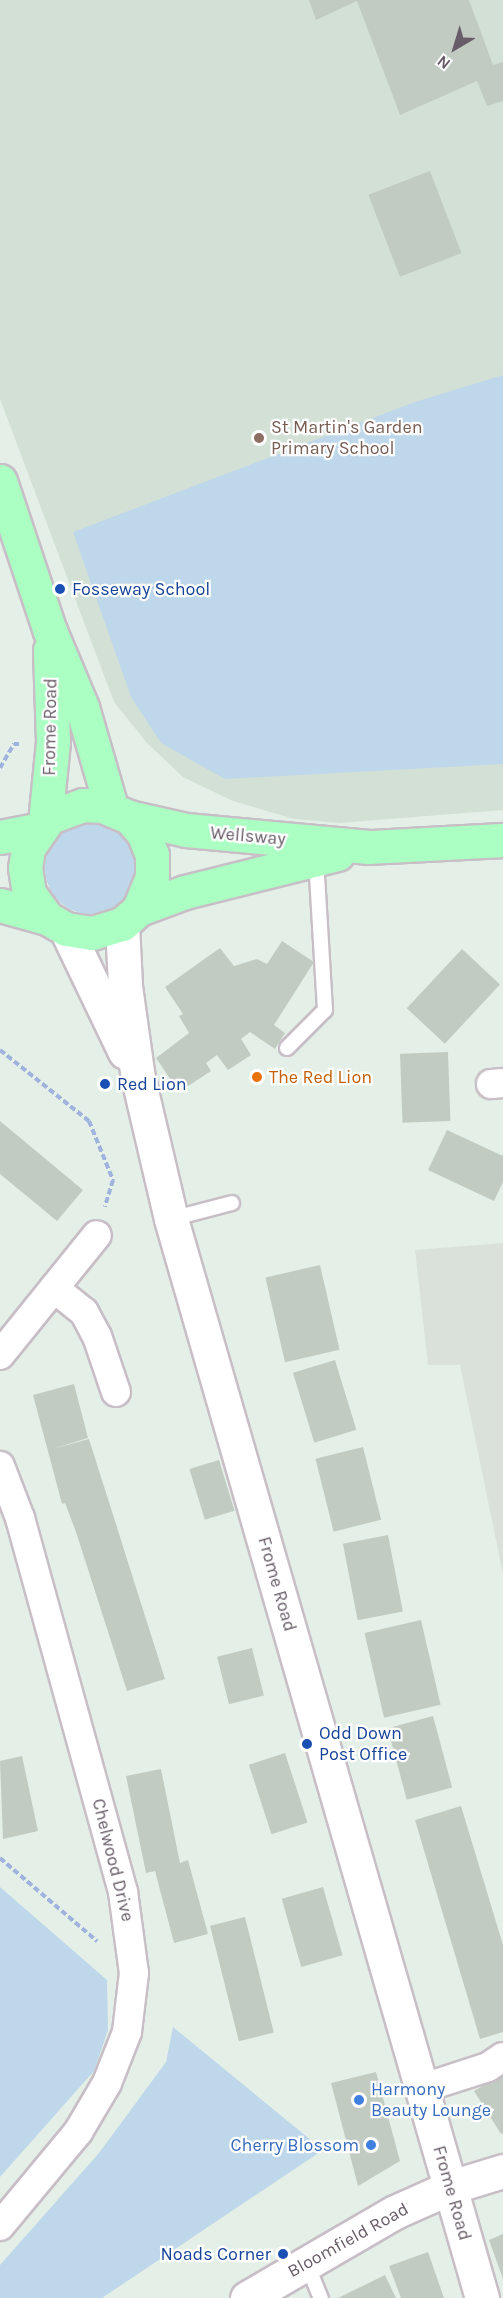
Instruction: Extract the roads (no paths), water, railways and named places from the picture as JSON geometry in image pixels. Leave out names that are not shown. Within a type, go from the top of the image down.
[{"type":"main road","name":"Frome Road","points":[[0,481],[50,631],[82,707],[120,814]]},
{"type":"main road","name":"Frome Road","points":[[41,826],[52,742],[50,631]]},
{"type":"main road","name":"Wellsway","points":[[0,837],[41,826],[66,809],[83,805],[186,830],[369,847],[503,840]]},
{"type":"main road","points":[[120,814],[143,833],[152,855],[149,890],[131,916]]},
{"type":"main road","points":[[41,826],[28,848],[25,868],[29,893],[57,923]]},
{"type":"main road","name":"Wellsway","points":[[0,905],[92,933],[185,892],[316,858],[369,847]]},
{"type":"street","name":"Frome Road","points":[[131,916],[125,986],[138,1078],[171,1219],[482,2298]]},
{"type":"street","name":"Frome Road","points":[[57,923],[138,1078]]},
{"type":"street","points":[[0,1355],[97,1235]]},
{"type":"street","points":[[54,1288],[84,1312],[97,1335],[116,1392]]},
{"type":"street","name":"Chelwood Drive","points":[[0,1466],[20,1518],[123,1892],[134,1973],[127,2032],[107,2083],[78,2132],[0,2226]]},
{"type":"street","points":[[423,2088],[488,2067],[503,2057]]},
{"type":"street","name":"Bloomfield Road","points":[[247,2298],[395,2212],[451,2187],[503,2171]]},
{"type":"lane","points":[[287,1048],[325,1010],[316,858]]},
{"type":"lane","points":[[171,1219],[232,1203]]},
{"type":"lane","points":[[306,2262],[321,2298]]},
{"type":"place","name":"St Martin's Garden Primary School","points":[[259,438]]},
{"type":"place","name":"Fosseway School","points":[[60,589]]},
{"type":"place","name":"The Red Lion","points":[[257,1077]]},
{"type":"place","name":"Red Lion","points":[[105,1084]]},
{"type":"place","name":"Odd Down Post Office","points":[[307,1744]]},
{"type":"place","name":"Harmony Beauty Lounge","points":[[359,2100]]},
{"type":"place","name":"Cherry Blossom","points":[[371,2145]]},
{"type":"place","name":"Noads Corner","points":[[283,2254]]}]
